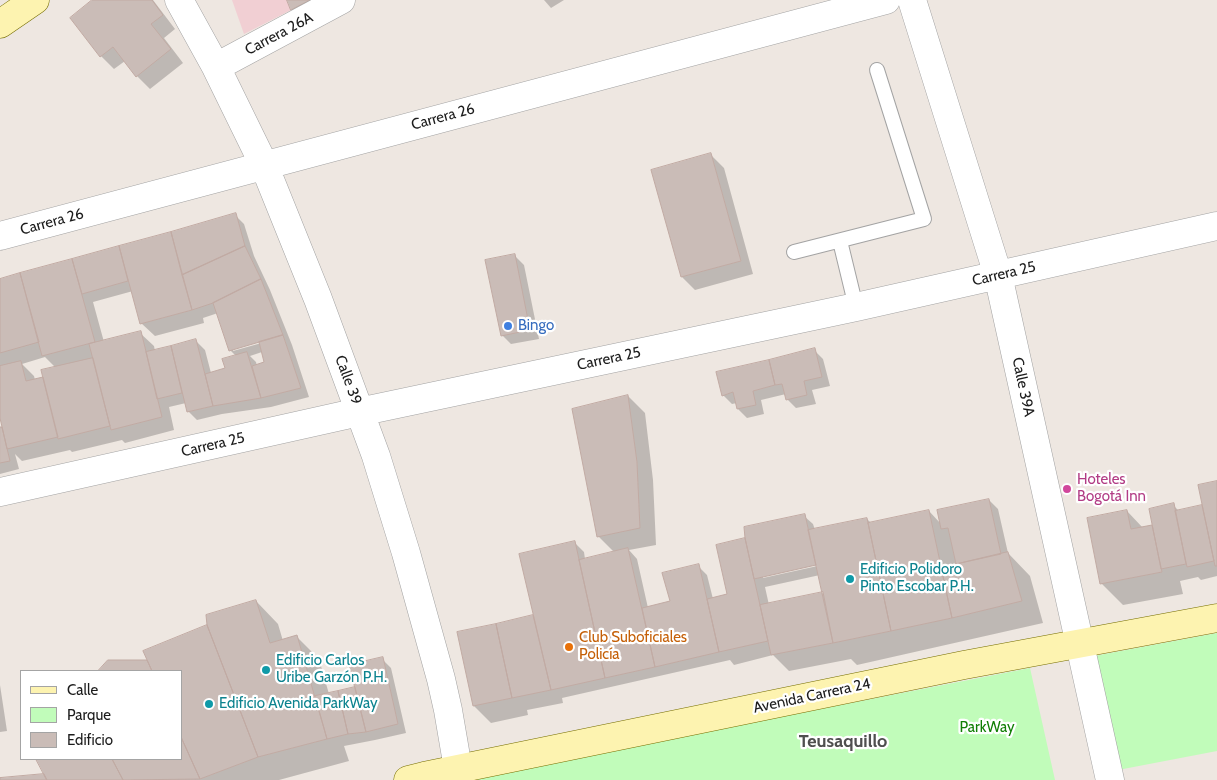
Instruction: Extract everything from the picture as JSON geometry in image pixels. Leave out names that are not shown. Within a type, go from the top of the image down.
[{"type":"main road","points":[[0,24],[34,0]]},
{"type":"main road","name":"Avenida Carrera 24","points":[[408,780],[459,775],[964,665],[1217,618]]},
{"type":"street","name":"Calle 39","points":[[179,0],[216,67],[264,165],[318,299],[376,456],[426,625],[446,702],[459,775]]},
{"type":"street","name":"Carrera 26A","points":[[216,67],[341,0]]},
{"type":"street","name":"Carrera 26","points":[[0,236],[886,0]]},
{"type":"street","name":"Calle 39A","points":[[912,0],[998,275],[1110,780]]},
{"type":"street","name":"Carrera 25","points":[[0,492],[359,412],[856,307],[1217,226]]},
{"type":"lane","points":[[794,252],[924,219],[877,70]]},
{"type":"lane","points":[[840,241],[856,307]]},
{"type":"shaded area","points":[[232,0],[287,0],[291,10],[244,34]]},
{"type":"green space","points":[[1217,633],[1217,751],[1118,770],[1094,656]]},
{"type":"green space","name":"ParkWay","points":[[1030,668],[1055,780],[477,780],[477,776]]},
{"type":"building","points":[[92,0],[152,0],[163,15],[151,24],[171,49],[136,77],[113,47],[100,57],[70,18]]},
{"type":"building","points":[[287,0],[310,0],[291,10]]},
{"type":"building","points":[[711,153],[741,261],[681,277],[651,170]]},
{"type":"building","points":[[236,213],[245,246],[182,275],[171,232]]},
{"type":"building","points":[[171,232],[192,310],[140,324],[119,246]]},
{"type":"building","points":[[119,246],[128,281],[82,294],[72,259]]},
{"type":"building","points":[[245,246],[261,279],[213,303],[192,310],[182,275]]},
{"type":"building","points":[[515,254],[530,330],[501,336],[485,260]]},
{"type":"building","points":[[72,259],[95,342],[42,356],[20,273]]},
{"type":"building","points":[[20,273],[39,342],[0,353],[0,279]]},
{"type":"building","points":[[261,279],[283,335],[229,351],[213,303]]},
{"type":"building","points":[[141,331],[162,417],[111,430],[89,344]]},
{"type":"building","points":[[283,335],[301,388],[261,398],[252,366],[264,362],[259,342]]},
{"type":"building","points":[[196,339],[213,406],[187,412],[171,346]]},
{"type":"building","points":[[171,346],[182,393],[157,399],[146,352]]},
{"type":"building","points":[[815,348],[822,377],[804,381],[807,395],[786,400],[782,384],[775,385],[769,360]]},
{"type":"building","points":[[247,352],[261,398],[213,406],[205,374],[225,368],[222,359]]},
{"type":"building","points":[[93,358],[110,426],[58,439],[41,370]]},
{"type":"building","points":[[769,360],[775,385],[753,391],[756,405],[737,409],[733,392],[722,396],[716,372]]},
{"type":"building","points":[[21,361],[26,381],[43,377],[58,437],[7,449],[0,418],[0,366]]},
{"type":"building","points":[[628,395],[637,462],[640,528],[597,537],[572,409]]},
{"type":"building","points":[[0,427],[2,427],[10,461],[0,463]]},
{"type":"building","points":[[1217,481],[1217,566],[1215,566],[1198,485]]},
{"type":"building","points":[[989,499],[1001,554],[956,564],[948,528],[941,529],[937,510]]},
{"type":"building","points":[[1174,503],[1186,564],[1161,569],[1149,509]]},
{"type":"building","points":[[1202,505],[1214,561],[1187,567],[1175,511]]},
{"type":"building","points":[[929,510],[952,618],[891,631],[868,523]]},
{"type":"building","points":[[1127,510],[1131,529],[1152,525],[1162,572],[1100,584],[1087,518]]},
{"type":"building","points":[[805,514],[816,565],[754,579],[744,527]]},
{"type":"building","name":"Edificio Polidoro Pinto Escobar P.H.","points":[[867,518],[891,631],[833,643],[808,530]]},
{"type":"building","points":[[745,538],[768,641],[719,652],[707,599],[727,594],[716,545]]},
{"type":"building","name":"Club Suboficiales Policía","points":[[575,541],[605,678],[551,690],[519,554]]},
{"type":"building","points":[[628,548],[655,667],[605,678],[579,560]]},
{"type":"building","points":[[1008,552],[1022,601],[952,618],[941,568]]},
{"type":"building","points":[[699,564],[719,652],[655,667],[642,608],[670,601],[662,573]]},
{"type":"building","points":[[823,592],[833,643],[771,655],[760,605]]},
{"type":"building","name":"Edificio Carlos Uribe Garzón P.H.","points":[[256,600],[270,643],[297,635],[327,739],[258,757],[207,625],[206,615]]},
{"type":"building","points":[[533,615],[551,690],[512,698],[496,624]]},
{"type":"building","points":[[496,624],[512,698],[473,706],[457,632]]},
{"type":"building","name":"Edificio Avenida ParkWay","points":[[207,625],[258,757],[200,779],[182,739],[182,670],[152,670],[143,651]]},
{"type":"building","points":[[383,657],[398,724],[366,732],[349,665]]},
{"type":"building","points":[[108,660],[147,660],[152,670],[99,670]]},
{"type":"building","points":[[355,687],[366,732],[348,734],[338,691]]},
{"type":"building","points":[[338,691],[348,734],[327,739],[315,696]]},
{"type":"building","points":[[182,739],[200,779],[123,780],[113,760],[182,760]]},
{"type":"building","points":[[37,760],[113,760],[123,780],[47,780]]},
{"type":"building","points":[[44,774],[47,780],[0,780],[0,778]]},
{"type":"place","name":"Bingo","points":[[508,326]]},
{"type":"place","name":"Hoteles Bogotá Inn","points":[[1067,489]]},
{"type":"place","name":"Edificio Polidoro Pinto Escobar P.H.","points":[[850,579]]},
{"type":"place","name":"Club Suboficiales Policía","points":[[569,647]]},
{"type":"place","name":"Edificio Carlos Uribe Garzón P.H.","points":[[266,670]]},
{"type":"place","name":"Edificio Avenida ParkWay","points":[[209,704]]},
{"type":"district","name":"Teusaquillo","points":[[843,742]]}]
